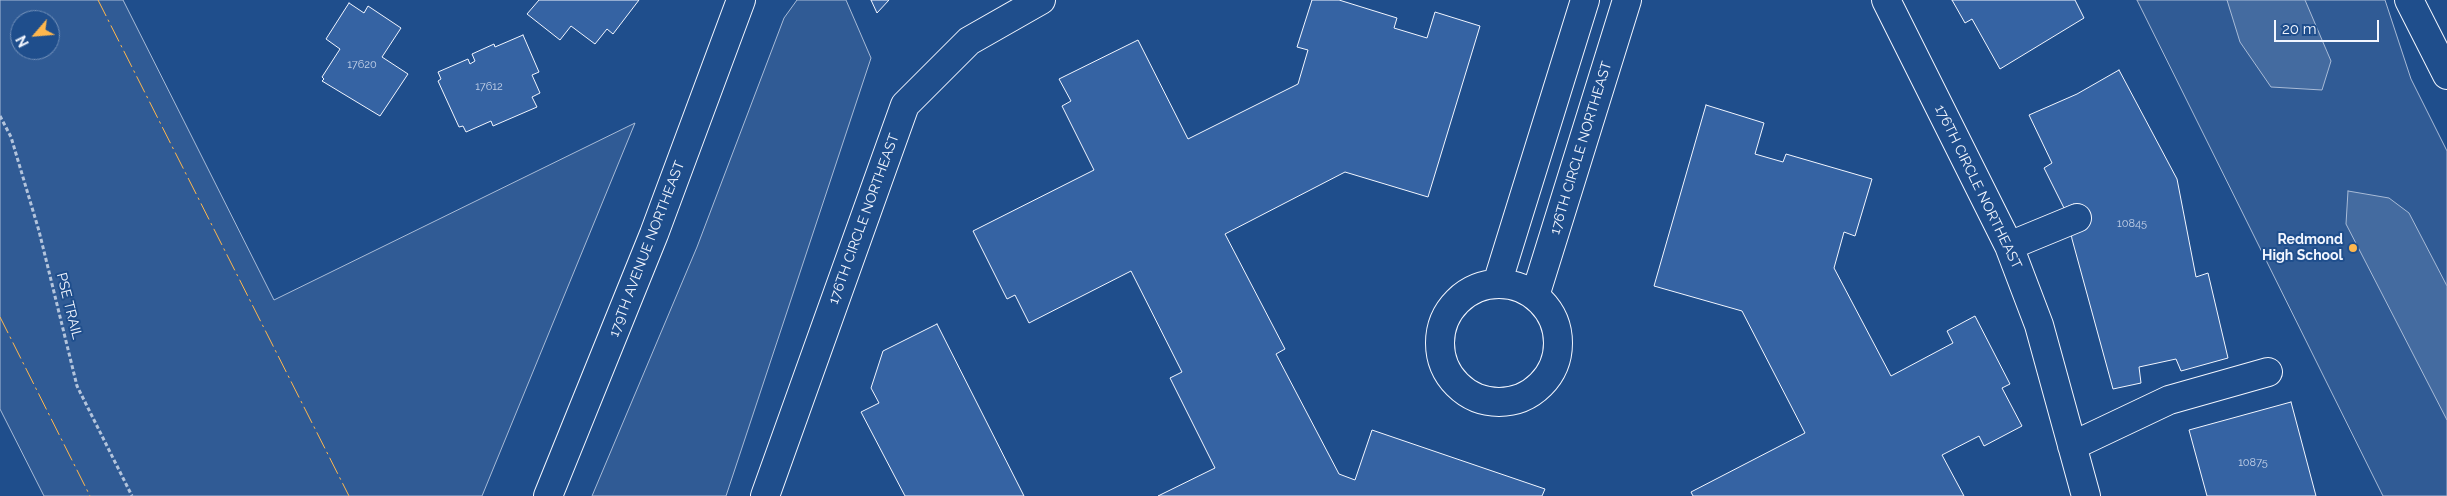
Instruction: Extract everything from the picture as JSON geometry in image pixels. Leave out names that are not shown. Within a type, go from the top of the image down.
[{"type":"street","name":"179TH AVENUE NORTHEAST","points":[[548,496],[654,234],[741,0]]},
{"type":"street","name":"176TH CIRCLE NORTHEAST","points":[[765,496],[905,105],[969,42],[1041,0]]},
{"type":"street","points":[[1497,284],[1585,0]]},
{"type":"street","name":"176TH CIRCLE NORTHEAST","points":[[1535,296],[1628,0]]},
{"type":"street","name":"176TH CIRCLE NORTHEAST","points":[[1886,0],[2009,246],[2039,325],[2086,496]]},
{"type":"street","points":[[2409,0],[2447,75]]},
{"type":"street","points":[[2009,246],[2077,218]]},
{"type":"street","points":[[1497,284],[1518,287],[1535,296],[1545,306],[1554,321],[1558,337],[1557,354],[1552,370],[1542,384],[1529,394],[1514,401],[1497,402],[1480,399],[1465,392],[1453,380],[1444,366],[1440,350],[1440,332],[1446,316],[1456,302],[1469,292],[1484,286],[1497,284]]},
{"type":"street","points":[[2072,446],[2169,400],[2268,372]]},
{"type":"path","name":"PSE TRAIL","points":[[0,116],[11,137],[40,231],[77,386],[132,496]]},
{"type":"shaded area","points":[[0,0],[123,0],[274,300],[635,123],[482,496],[44,496],[0,409]]},
{"type":"shaded area","points":[[797,0],[846,0],[871,58],[726,496],[592,496],[697,247],[784,18]]},
{"type":"shaded area","name":"Redmond High School","points":[[2137,0],[2385,0],[2411,79],[2447,151],[2447,496],[2383,496]]},
{"type":"shaded area","points":[[2227,0],[2305,0],[2331,61],[2322,90],[2271,87],[2240,42]]},
{"type":"shaded area","points":[[2348,191],[2389,198],[2409,213],[2447,286],[2447,420],[2346,224]]},
{"type":"building","points":[[539,0],[639,0],[613,34],[607,29],[595,44],[571,26],[560,40],[527,14]]},
{"type":"building","points":[[871,0],[889,0],[877,13]]},
{"type":"building","points":[[1312,0],[1339,0],[1397,18],[1394,28],[1427,38],[1435,12],[1480,26],[1428,197],[1345,172],[1225,234],[1285,349],[1276,354],[1339,474],[1355,480],[1372,430],[1545,489],[1542,496],[1158,496],[1215,468],[1170,378],[1182,372],[1131,271],[1029,323],[1015,295],[1007,299],[973,231],[1094,170],[1062,106],[1071,101],[1059,79],[1138,40],[1188,139],[1298,84],[1308,50],[1297,47]]},
{"type":"building","points":[[1952,0],[2075,0],[2084,18],[2000,69],[1972,19],[1965,23]]},
{"type":"building","points":[[349,3],[364,13],[368,6],[401,28],[382,57],[408,74],[380,116],[322,81],[324,79],[322,77],[340,49],[326,39]]},
{"type":"building","points":[[523,35],[539,72],[532,75],[540,93],[532,97],[537,107],[493,126],[491,121],[466,132],[463,126],[459,127],[438,81],[441,79],[438,72],[468,59],[470,64],[475,61],[472,54],[494,44],[495,47]]},
{"type":"building","points":[[2119,70],[2177,179],[2196,277],[2208,273],[2228,358],[2181,371],[2176,359],[2139,367],[2141,383],[2113,389],[2072,239],[2071,233],[2079,230],[2074,204],[2064,208],[2044,168],[2052,163],[2029,115],[2077,94]]},
{"type":"building","points":[[1706,105],[1764,123],[1755,154],[1783,162],[1786,154],[1872,179],[1855,236],[1844,232],[1834,268],[1891,376],[1953,343],[1947,331],[1975,316],[2010,384],[2002,388],[2022,426],[1984,446],[1979,436],[1942,455],[1964,496],[1693,496],[1691,492],[1805,433],[1742,311],[1654,286]]},
{"type":"building","points":[[937,324],[1024,496],[905,496],[861,412],[879,403],[871,388],[883,351]]},
{"type":"building","points":[[2291,402],[2316,496],[2207,496],[2189,430]]},
{"type":"power","points":[[98,0],[349,496]]},
{"type":"power","points":[[0,317],[90,496]]},
{"type":"place","name":"Redmond High School","points":[[2353,248]]}]
